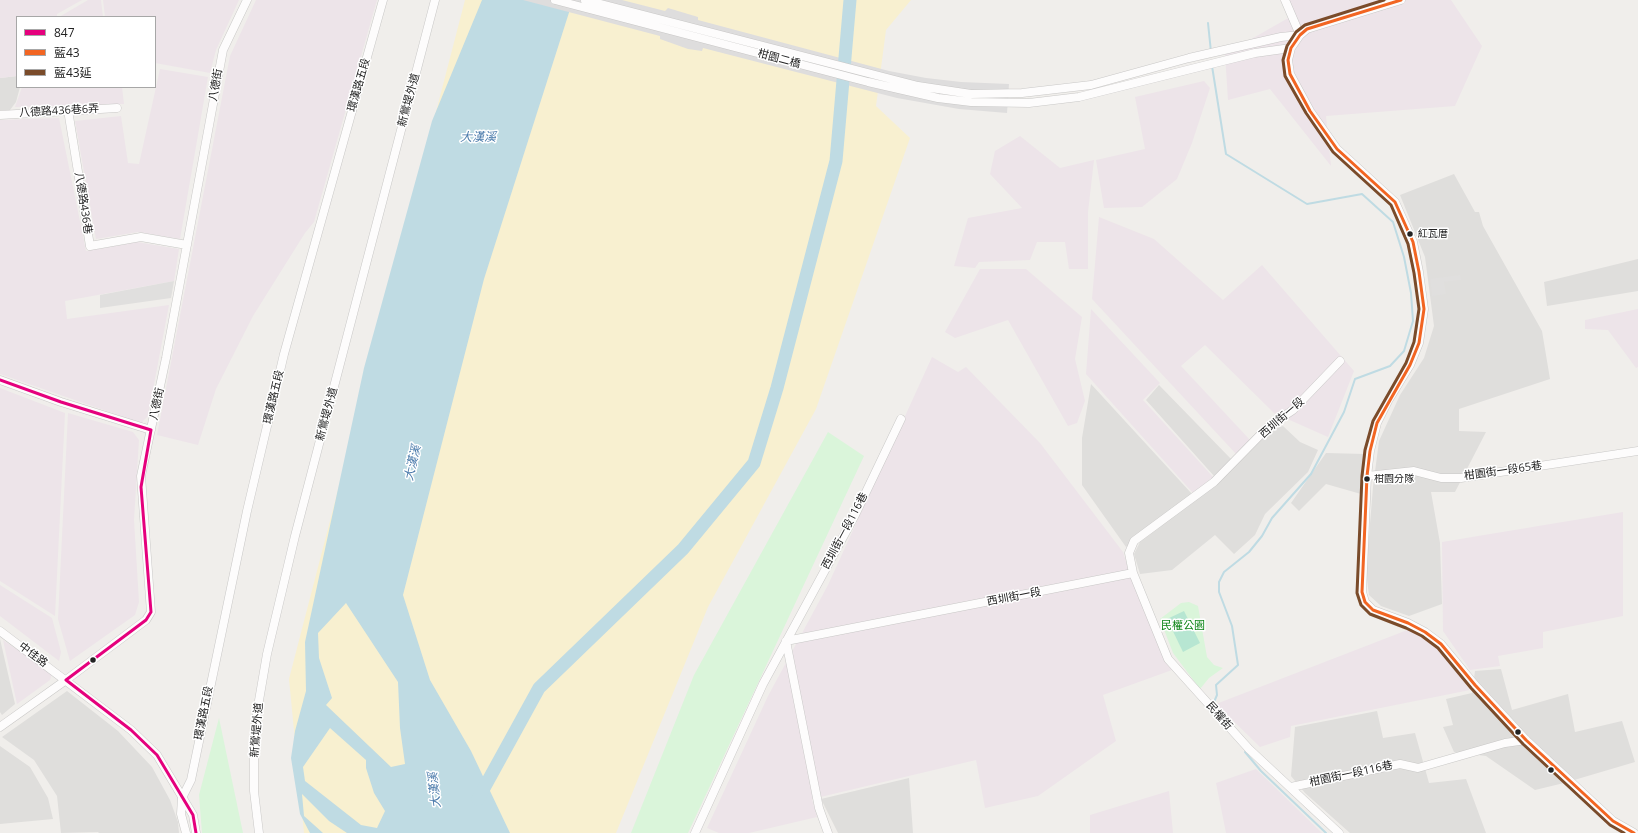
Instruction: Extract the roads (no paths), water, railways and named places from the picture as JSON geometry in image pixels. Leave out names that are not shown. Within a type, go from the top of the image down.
[{"type":"street","name":"八德街","points":[[0,727],[146,620],[151,612],[141,487],[223,50],[247,0]]},
{"type":"street","name":"環漢路五段","points":[[182,798],[191,780],[247,511],[284,354],[383,0]]},
{"type":"street","name":"新鶯堤外道","points":[[259,833],[254,791],[254,752],[257,712],[267,654],[295,536],[435,0]]},
{"type":"street","name":"柑園二橋","points":[[555,0],[923,95],[938,98],[1005,104],[1029,103],[1079,97],[1255,53],[1291,48]]},
{"type":"street","name":"柑園二橋","points":[[585,0],[918,86],[971,94],[1056,90],[1091,85],[1189,58],[1281,37],[1300,35]]},
{"type":"street","points":[[1285,0],[1300,35]]},
{"type":"street","points":[[1400,0],[1307,29],[1300,35],[1291,48],[1288,60],[1290,74],[1310,111],[1337,149],[1395,202],[1413,242],[1419,272],[1424,309],[1419,343],[1410,365],[1377,423],[1370,451],[1362,592],[1365,602],[1373,610],[1408,622],[1425,632],[1440,644],[1475,685],[1526,740],[1613,821],[1634,833]]},
{"type":"street","name":"八德路436巷6弄","points":[[0,115],[117,108]]},
{"type":"street","name":"八德路436巷","points":[[68,110],[90,246],[141,237],[187,246]]},
{"type":"street","name":"西圳街一段","points":[[786,641],[1133,573],[1129,553],[1134,541],[1214,482],[1270,426],[1293,410],[1340,361]]},
{"type":"street","points":[[0,380],[61,402],[151,430]]},
{"type":"street","name":"西圳街一段116巷","points":[[695,833],[763,684],[855,515],[901,419]]},
{"type":"street","name":"柑園街一段65巷","points":[[1368,476],[1414,471],[1441,478],[1461,478],[1638,451]]},
{"type":"street","name":"民權街","points":[[1133,573],[1168,658],[1249,748],[1339,833]]},
{"type":"street","name":"中佳路","points":[[0,631],[66,680]]},
{"type":"street","points":[[786,641],[818,808],[828,833]]},
{"type":"street","points":[[66,680],[131,730],[156,755],[193,815],[196,833]]},
{"type":"street","name":"柑園街一段116巷","points":[[1291,787],[1400,764],[1418,768],[1505,743],[1526,740]]},
{"type":"street","points":[[182,798],[181,814],[186,833]]},
{"type":"water","name":"大漢溪","points":[[482,0],[573,0],[484,279],[403,595],[430,680],[471,751],[510,833],[347,833],[329,821],[302,794],[304,816],[323,833],[310,833],[300,814],[291,758],[295,731],[306,691],[305,642],[364,368],[432,121]],"holes":[[[346,603],[398,682],[400,728],[405,764],[391,767],[326,705],[332,698],[319,658],[318,633]],[[330,728],[366,760],[366,768],[374,793],[385,811],[377,828],[361,825],[305,781],[303,767]]]},
{"type":"waterway","points":[[478,799],[539,688],[683,549],[754,463],[777,388],[836,161],[850,0]]},
{"type":"waterway","points":[[1208,23],[1211,52]]},
{"type":"waterway","points":[[1212,66],[1226,154],[1307,204],[1362,194],[1393,222],[1404,257],[1411,293],[1413,321],[1404,351],[1390,366],[1355,379],[1344,412],[1311,474],[1272,518],[1262,536],[1249,552],[1224,572],[1219,582],[1219,592],[1232,626],[1238,665],[1216,685],[1217,695],[1214,702]]},
{"type":"waterway","points":[[1245,752],[1261,771],[1326,833]]},
{"type":"place","name":"紅瓦厝","points":[[1410,234]]},
{"type":"place","name":"柑園分隊","points":[[1367,479]]},
{"type":"park label","name":"民權公園","points":[[1183,626]]}]
